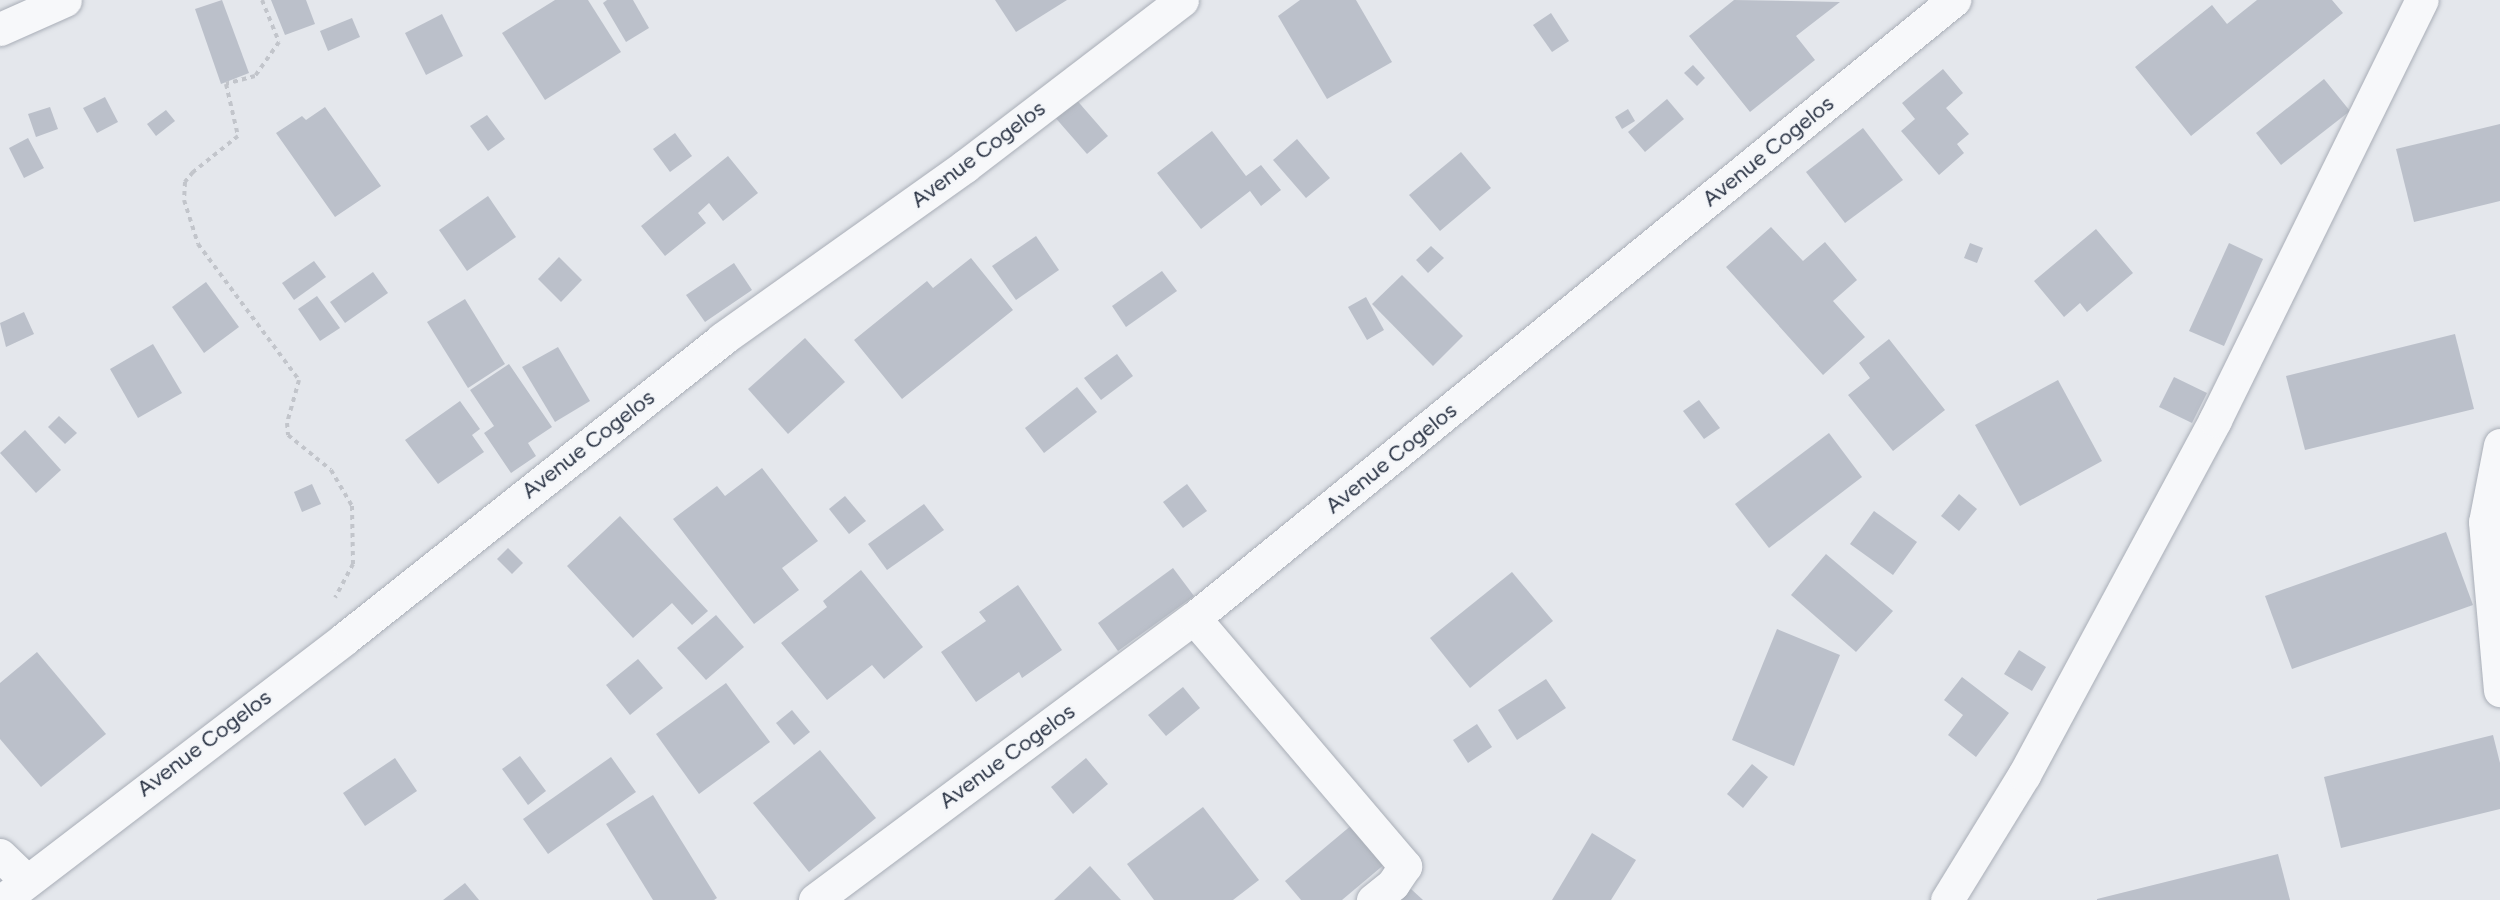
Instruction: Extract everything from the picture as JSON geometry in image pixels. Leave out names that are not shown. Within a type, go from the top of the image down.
[{"type":"street","points":[[0,29],[65,0]]},
{"type":"street","name":"Avenue Cogelos","points":[[14,890],[344,639],[722,339],[965,166],[1182,0]]},
{"type":"street","name":"Avenue Cogelos","points":[[814,900],[1194,618],[1954,0]]},
{"type":"street","points":[[1947,900],[2024,775],[2215,420],[2422,0]]},
{"type":"street","points":[[2500,445],[2485,522],[2500,690]]},
{"type":"street","points":[[1194,618],[1405,867],[1393,885],[1373,900]]},
{"type":"street","points":[[0,855],[14,890]]},
{"type":"path","points":[[262,0],[279,42],[255,76],[226,84],[238,136],[193,172],[186,182],[184,200],[198,244],[299,380],[288,435],[331,470],[352,506],[352,564],[335,598],[344,639]]},
{"type":"building","points":[[222,0],[249,73],[221,84],[195,9]]},
{"type":"building","points":[[271,0],[306,0],[315,24],[285,35]]},
{"type":"building","points":[[555,0],[588,0],[621,52],[545,100],[502,33]]},
{"type":"building","points":[[607,0],[633,0],[649,28],[626,42],[603,3]]},
{"type":"building","points":[[995,0],[1067,0],[1016,32]]},
{"type":"building","points":[[1300,0],[1356,0],[1392,62],[1327,99],[1278,16]]},
{"type":"building","points":[[1734,0],[1840,2],[1796,36],[1815,60],[1750,112],[1689,36]]},
{"type":"building","points":[[2257,0],[2332,0],[2343,13],[2191,136],[2135,67],[2212,5],[2227,24]]},
{"type":"building","points":[[1551,13],[1569,41],[1552,52],[1533,25]]},
{"type":"building","points":[[442,14],[463,56],[426,75],[405,33]]},
{"type":"building","points":[[352,18],[360,37],[328,51],[320,31]]},
{"type":"building","points":[[1693,65],[1705,78],[1697,86],[1684,73]]},
{"type":"building","points":[[1943,69],[1963,93],[1946,108],[1969,134],[1957,144],[1964,153],[1939,175],[1901,131],[1915,119],[1902,103]]},
{"type":"building","points":[[2324,79],[2350,111],[2281,165],[2256,133]]},
{"type":"building","points":[[105,97],[118,122],[97,133],[83,108]]},
{"type":"building","points":[[1074,97],[1108,136],[1087,154],[1053,115]]},
{"type":"building","points":[[1667,99],[1684,119],[1645,152],[1628,132]]},
{"type":"building","points":[[50,107],[58,129],[36,137],[28,114]]},
{"type":"building","points":[[325,107],[381,186],[335,217],[276,133],[302,116],[306,120]]},
{"type":"building","points":[[1628,109],[1635,121],[1622,129],[1615,117]]},
{"type":"building","points":[[166,110],[175,121],[156,136],[147,124]]},
{"type":"building","points":[[487,115],[505,139],[488,151],[470,126]]},
{"type":"building","points":[[2500,124],[2500,201],[2414,222],[2396,149]]},
{"type":"building","points":[[1863,128],[1903,180],[1845,223],[1806,172]]},
{"type":"building","points":[[1212,131],[1246,176],[1261,165],[1281,190],[1261,206],[1250,191],[1201,229],[1157,173]]},
{"type":"building","points":[[675,133],[692,156],[670,172],[653,149]]},
{"type":"building","points":[[28,138],[44,168],[24,178],[9,148]]},
{"type":"building","points":[[1297,139],[1330,178],[1306,198],[1273,160]]},
{"type":"building","points":[[1461,152],[1491,188],[1440,231],[1409,195]]},
{"type":"building","points":[[728,156],[758,193],[723,221],[709,203],[698,213],[706,223],[665,256],[641,226]]},
{"type":"building","points":[[488,196],[516,237],[467,271],[439,230]]},
{"type":"building","points":[[1771,227],[1803,261],[1825,242],[1857,280],[1833,301],[1865,337],[1823,375],[1726,267]]},
{"type":"building","points":[[2096,229],[2133,273],[2087,312],[2080,303],[2064,317],[2034,281]]},
{"type":"building","points":[[1036,236],[1059,270],[1016,300],[992,266]]},
{"type":"building","points":[[1970,243],[1983,248],[1977,263],[1964,258]]},
{"type":"building","points":[[2229,243],[2263,259],[2224,346],[2189,331]]},
{"type":"building","points":[[1431,246],[1444,258],[1428,273],[1416,260]]},
{"type":"building","points":[[559,257],[582,280],[561,302],[538,279]]},
{"type":"building","points":[[971,258],[1013,310],[902,399],[854,340],[927,281],[933,288]]},
{"type":"building","points":[[314,261],[326,277],[294,300],[282,283]]},
{"type":"building","points":[[734,263],[752,290],[705,322],[686,295]]},
{"type":"building","points":[[1162,271],[1177,291],[1126,327],[1112,306]]},
{"type":"building","points":[[373,272],[388,293],[345,323],[330,302]]},
{"type":"building","points":[[1402,275],[1463,336],[1433,366],[1372,304]]},
{"type":"building","points":[[206,282],[239,327],[204,353],[172,307]]},
{"type":"building","points":[[317,296],[340,328],[320,341],[298,309]]},
{"type":"building","points":[[1366,297],[1384,330],[1367,340],[1348,307]]},
{"type":"building","points":[[465,299],[505,364],[468,388],[427,322]]},
{"type":"building","points":[[24,312],[34,334],[6,347],[0,323]]},
{"type":"building","points":[[2455,334],[2474,409],[2305,450],[2286,376]]},
{"type":"building","points":[[805,338],[845,382],[788,434],[748,389]]},
{"type":"building","points":[[1889,339],[1945,410],[1893,451],[1848,395],[1870,378],[1859,363]]},
{"type":"building","points":[[153,344],[182,393],[138,418],[110,369]]},
{"type":"building","points":[[558,347],[590,401],[555,422],[522,367]]},
{"type":"building","points":[[1117,354],[1133,376],[1101,400],[1084,378]]},
{"type":"building","points":[[509,364],[552,427],[528,443],[536,456],[511,473],[484,433],[494,426],[470,390]]},
{"type":"building","points":[[2174,377],[2207,393],[2192,423],[2159,407]]},
{"type":"building","points":[[2058,380],[2102,461],[2020,506],[1975,425]]},
{"type":"building","points":[[1077,387],[1097,412],[1044,453],[1025,428]]},
{"type":"building","points":[[1699,400],[1720,428],[1704,439],[1683,411]]},
{"type":"building","points":[[460,401],[480,429],[472,435],[484,452],[438,484],[405,440]]},
{"type":"building","points":[[59,416],[77,433],[65,444],[48,427]]},
{"type":"building","points":[[25,430],[61,470],[36,493],[0,453]]},
{"type":"building","points":[[1829,433],[1862,477],[1769,548],[1735,504]]},
{"type":"building","points":[[762,468],[818,541],[782,568],[799,590],[754,624],[673,519],[717,486],[725,496]]},
{"type":"building","points":[[312,484],[321,504],[302,512],[294,492]]},
{"type":"building","points":[[1187,484],[1207,511],[1183,528],[1163,502]]},
{"type":"building","points":[[1959,494],[1977,509],[1959,531],[1941,516]]},
{"type":"building","points":[[845,496],[866,521],[849,534],[829,509]]},
{"type":"building","points":[[924,504],[944,530],[887,570],[868,544]]},
{"type":"building","points":[[1874,511],[1917,542],[1893,575],[1850,544]]},
{"type":"building","points":[[620,516],[708,611],[692,625],[672,603],[633,638],[567,566]]},
{"type":"building","points":[[2446,532],[2473,605],[2292,669],[2265,596]]},
{"type":"building","points":[[508,548],[523,563],[512,574],[497,559]]},
{"type":"building","points":[[1826,554],[1893,611],[1856,652],[1791,595]]},
{"type":"building","points":[[1173,568],[1194,596],[1118,651],[1098,623]]},
{"type":"building","points":[[861,570],[923,647],[884,679],[872,665],[827,700],[781,643],[827,607],[823,601]]},
{"type":"building","points":[[1512,572],[1553,621],[1470,688],[1430,638]]},
{"type":"building","points":[[1018,585],[1062,650],[1022,678],[1019,672],[976,702],[941,652],[986,621],[979,612]]},
{"type":"building","points":[[716,615],[744,647],[706,680],[677,648]]},
{"type":"building","points":[[1777,629],[1840,655],[1794,766],[1732,740]]},
{"type":"building","points":[[2019,650],[2046,667],[2032,691],[2004,674]]},
{"type":"building","points":[[37,652],[106,734],[41,787],[0,739],[0,683]]},
{"type":"building","points":[[638,659],[663,688],[630,715],[606,685]]},
{"type":"building","points":[[1962,677],[2009,713],[1976,757],[1948,735],[1963,715],[1944,700]]},
{"type":"building","points":[[1546,679],[1566,708],[1517,740],[1498,710]]},
{"type":"building","points":[[726,683],[770,742],[699,794],[656,734]]},
{"type":"building","points":[[1183,687],[1200,708],[1166,736],[1148,715]]},
{"type":"building","points":[[792,710],[810,732],[794,745],[776,723]]},
{"type":"building","points":[[1477,724],[1492,747],[1468,763],[1453,740]]},
{"type":"building","points":[[2493,735],[2500,763],[2500,809],[2341,848],[2324,777]]},
{"type":"building","points":[[820,750],[876,818],[809,872],[753,803]]},
{"type":"building","points":[[520,756],[546,791],[528,805],[502,769]]},
{"type":"building","points":[[611,757],[636,792],[548,854],[523,819]]},
{"type":"building","points":[[395,758],[417,791],[365,826],[343,793]]},
{"type":"building","points":[[1086,758],[1108,784],[1073,814],[1051,787]]},
{"type":"building","points":[[1752,764],[1768,777],[1743,808],[1727,794]]},
{"type":"building","points":[[653,795],[717,898],[714,900],[653,900],[606,824]]},
{"type":"building","points":[[1203,807],[1259,880],[1233,900],[1154,900],[1127,864]]},
{"type":"building","points":[[1353,824],[1386,863],[1342,900],[1301,900],[1285,881]]},
{"type":"building","points":[[1592,833],[1636,860],[1611,900],[1552,900]]},
{"type":"building","points":[[2278,854],[2290,900],[2097,900],[2097,899]]},
{"type":"building","points":[[1090,866],[1121,900],[1054,900]]},
{"type":"building","points":[[465,883],[479,900],[443,900]]},
{"type":"building","points":[[1411,889],[1423,900],[1401,900]]}]
